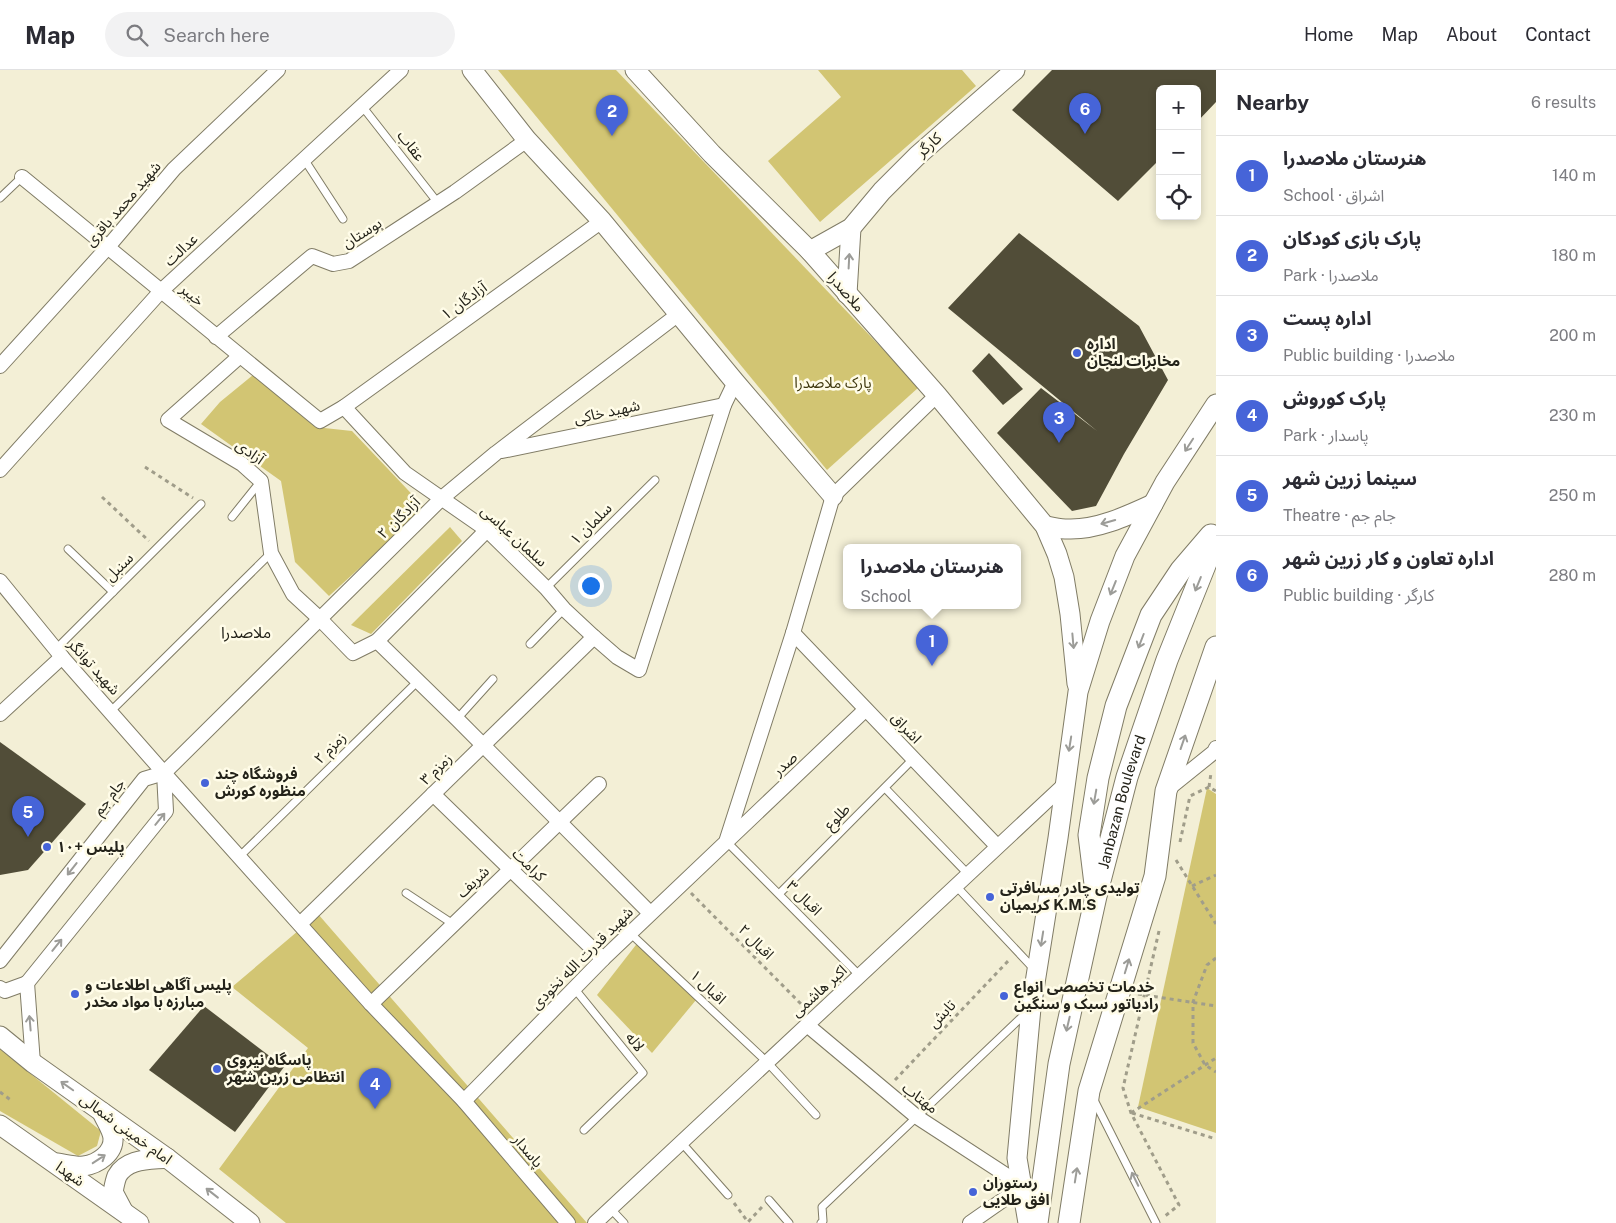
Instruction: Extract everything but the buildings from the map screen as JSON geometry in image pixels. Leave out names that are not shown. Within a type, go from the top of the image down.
[{"type":"main road","points":[[1096,896],[1089,835],[1098,778],[1116,706],[1150,615],[1181,570],[1216,529]]},
{"type":"main road","name":"Janbazan Boulevard","points":[[1037,1223],[1059,1064],[1096,896],[1127,777],[1167,660],[1216,538]]},
{"type":"main road","points":[[1069,1223],[1089,1091],[1155,876],[1166,791],[1216,647]]},
{"type":"street","name":"شهید محمد باقری","points":[[0,366],[107,248],[174,169],[278,70]]},
{"type":"street","name":"عدالت","points":[[0,470],[161,291],[401,70]]},
{"type":"street","points":[[472,70],[527,140],[602,221],[735,382],[833,496]]},
{"type":"street","name":"ملاصدرا","points":[[635,70],[712,154],[810,251],[937,395],[1045,526],[1064,577],[1078,692]]},
{"type":"street","name":"کارگر","points":[[810,251],[851,228],[882,190],[917,156],[1014,70]]},
{"type":"street","name":"بوستان","points":[[216,337],[312,256],[333,264],[349,262],[438,203],[527,140]]},
{"type":"street","name":"خیبر","points":[[22,177],[320,422],[344,407]]},
{"type":"street","name":"آزادگان ۱","points":[[344,407],[602,221]]},
{"type":"street","points":[[848,294],[851,228]]},
{"type":"street","name":"آزادگان ۲","points":[[164,773],[442,498],[496,453],[680,314]]},
{"type":"street","name":"آزادی","points":[[240,356],[168,420],[242,464],[261,481],[271,553],[293,594],[353,653],[377,641]]},
{"type":"street","points":[[724,405],[735,382]]},
{"type":"street","points":[[726,841],[793,633],[833,496],[937,395]]},
{"type":"street","points":[[1028,1223],[1017,1158],[1031,1008],[1078,692],[1100,621],[1125,556],[1164,482],[1216,404]]},
{"type":"street","name":"سلمان عباسی","points":[[344,407],[406,474],[487,530],[594,637],[617,657],[639,670],[724,405]]},
{"type":"street","name":"شهید خاکی","points":[[496,453],[724,405]]},
{"type":"street","points":[[1045,526],[1067,529],[1085,528],[1128,516],[1153,504]]},
{"type":"street","points":[[487,530],[377,641],[650,913]]},
{"type":"street","name":"شهید توانگر","points":[[0,581],[59,653],[300,924]]},
{"type":"street","name":"اشراق","points":[[793,633],[997,846]]},
{"type":"street","name":"زمزم ۳","points":[[300,924],[594,637]]},
{"type":"street","points":[[0,714],[59,653]]},
{"type":"street","name":"صدر","points":[[726,841],[865,710]]},
{"type":"street","points":[[1166,791],[1214,752],[1216,748]]},
{"type":"street","points":[[0,988],[4,991],[27,983],[166,811],[164,773]]},
{"type":"street","name":"جام جم","points":[[0,961],[144,779],[164,773]]},
{"type":"street","name":"شریف","points":[[371,1004],[599,784]]},
{"type":"street","name":"اکبر هاشمی","points":[[595,1223],[1065,784]]},
{"type":"street","name":"کرامت","points":[[433,794],[603,959]]},
{"type":"street","name":"شهید قدرت الله نخودی","points":[[464,1101],[574,987],[726,841]]},
{"type":"street","name":"پاسدار","points":[[300,924],[371,1004],[464,1101],[568,1223]]},
{"type":"street","points":[[27,983],[33,1063]]},
{"type":"street","name":"مهتاب","points":[[811,1021],[884,1091],[916,1117],[1022,1186]]},
{"type":"street","name":"امام خمینی شمالی","points":[[0,1036],[33,1063],[167,1158],[250,1223]]},
{"type":"street","points":[[53,1162],[83,1167],[104,1158],[111,1148],[113,1138],[101,1111]]},
{"type":"street","name":"شهدا","points":[[2,1131],[53,1162],[139,1223]]},
{"type":"street","points":[[123,1211],[113,1192],[117,1176],[128,1165],[140,1160],[167,1158]]},
{"type":"street","points":[[970,1223],[1022,1186]]},
{"type":"lane","name":"عقاب","points":[[362,106],[438,203]]},
{"type":"lane","points":[[304,159],[343,219]]},
{"type":"lane","name":"خیبر","points":[[0,198],[22,177]]},
{"type":"lane","points":[[0,186],[8,191]]},
{"type":"lane","name":"سلمان ۱","points":[[546,588],[655,480]]},
{"type":"lane","points":[[232,517],[261,481]]},
{"type":"lane","name":"سنبل","points":[[59,653],[113,592],[201,504]]},
{"type":"lane","points":[[68,549],[113,592]]},
{"type":"lane","points":[[111,711],[271,553]]},
{"type":"lane","points":[[530,644],[564,609]]},
{"type":"lane","points":[[457,719],[493,679]]},
{"type":"lane","name":"زمزم ۲","points":[[240,857],[418,680]]},
{"type":"lane","name":"طلوع","points":[[780,894],[913,759]]},
{"type":"lane","points":[[885,788],[968,874]]},
{"type":"lane","name":"اقبال ۳","points":[[726,841],[860,976]]},
{"type":"lane","points":[[956,886],[1037,972]]},
{"type":"lane","points":[[406,893],[453,924]]},
{"type":"lane","name":"اقبال ۱","points":[[630,933],[767,1062],[816,1115]]},
{"type":"lane","name":"لاله","points":[[574,987],[643,1073],[584,1130]]},
{"type":"lane","points":[[821,1223],[822,1207],[1031,1008]]},
{"type":"lane","points":[[1089,1091],[1156,1223]]},
{"type":"lane","points":[[681,1142],[728,1195]]},
{"type":"lane","points":[[769,1200],[789,1223]]},
{"type":"lane","points":[[610,1208],[624,1223]]},
{"type":"path","points":[[146,467],[201,504]]},
{"type":"path","points":[[102,497],[157,548]]},
{"type":"path","points":[[1178,850],[1190,796],[1209,787],[1216,791]]},
{"type":"path","points":[[1173,869],[1176,859],[1216,924]]},
{"type":"path","points":[[1192,886],[1216,875]]},
{"type":"path","name":"اقبال ۲","points":[[681,884],[811,1021]]},
{"type":"path","points":[[1160,927],[1123,1088],[1132,1113],[1179,1205],[1164,1217]]},
{"type":"path","name":"تابش","points":[[884,1091],[1017,952]]},
{"type":"path","points":[[1216,958],[1207,965],[1193,1002],[1193,1043],[1205,1065],[1216,1072]]},
{"type":"path","points":[[1120,991],[1216,1006]]},
{"type":"path","points":[[1132,1113],[1216,1058]]},
{"type":"path","points":[[0,1092],[12,1101]]},
{"type":"path","points":[[1132,1113],[1216,1140]]},
{"type":"path","points":[[728,1195],[748,1222],[769,1200]]},
{"type":"green space","name":"پارک ملاصدرا","points":[[498,70],[616,70],[919,387],[827,470]]},
{"type":"green space","points":[[818,70],[962,70],[976,86],[820,222],[768,161],[841,97]]},
{"type":"green space","points":[[253,375],[315,427],[352,431],[425,508],[329,596],[295,562],[281,481],[201,424],[220,402]]},
{"type":"green space","points":[[450,527],[462,541],[371,634],[351,625]]},
{"type":"green space","points":[[1207,788],[1216,794],[1216,1133],[1138,1107]]},
{"type":"green space","points":[[318,914],[587,1223],[286,1223],[219,1169],[308,1048],[232,987]]},
{"type":"green space","points":[[639,941],[696,1000],[652,1053],[597,995]]},
{"type":"green space","points":[[0,1049],[101,1131],[97,1146],[78,1156],[0,1111]]},
{"type":"place","name":"اداره تعاون و کار زرین شهر","points":[[1085,134]]},
{"type":"place","name":"پارک بازی کودکان","points":[[612,136]]},
{"type":"place","name":"اداره مخابرات لنجان","points":[[1077,353]]},
{"type":"place","name":"اداره پست","points":[[1059,443]]},
{"type":"place","name":"هنرستان ملاصدرا","points":[[932,666]]},
{"type":"place","name":"فروشگاه چند منظوره کورش","points":[[205,783]]},
{"type":"place","name":"سینما زرین شهر","points":[[28,837]]},
{"type":"place","name":"پلیس +۱۰","points":[[47,847]]},
{"type":"place","name":"تولیدی چادر مسافرتی کریمیان K.M.S","points":[[990,897]]},
{"type":"place","name":"پلیس آگاهی اطلاعات و مبارزه با مواد مخدر","points":[[75,994]]},
{"type":"place","name":"خدمات تخصصی انواع رادیاتور سبک و سنگین","points":[[1004,996]]},
{"type":"place","name":"پاسگاه نیروی انتظامی زرین شهر","points":[[217,1069]]},
{"type":"place","name":"پارک کوروش","points":[[375,1109]]},
{"type":"place","name":"رستوران افق طلایی","points":[[973,1192]]},
{"type":"district","name":"ملاصدرا","points":[[246,632]]}]
